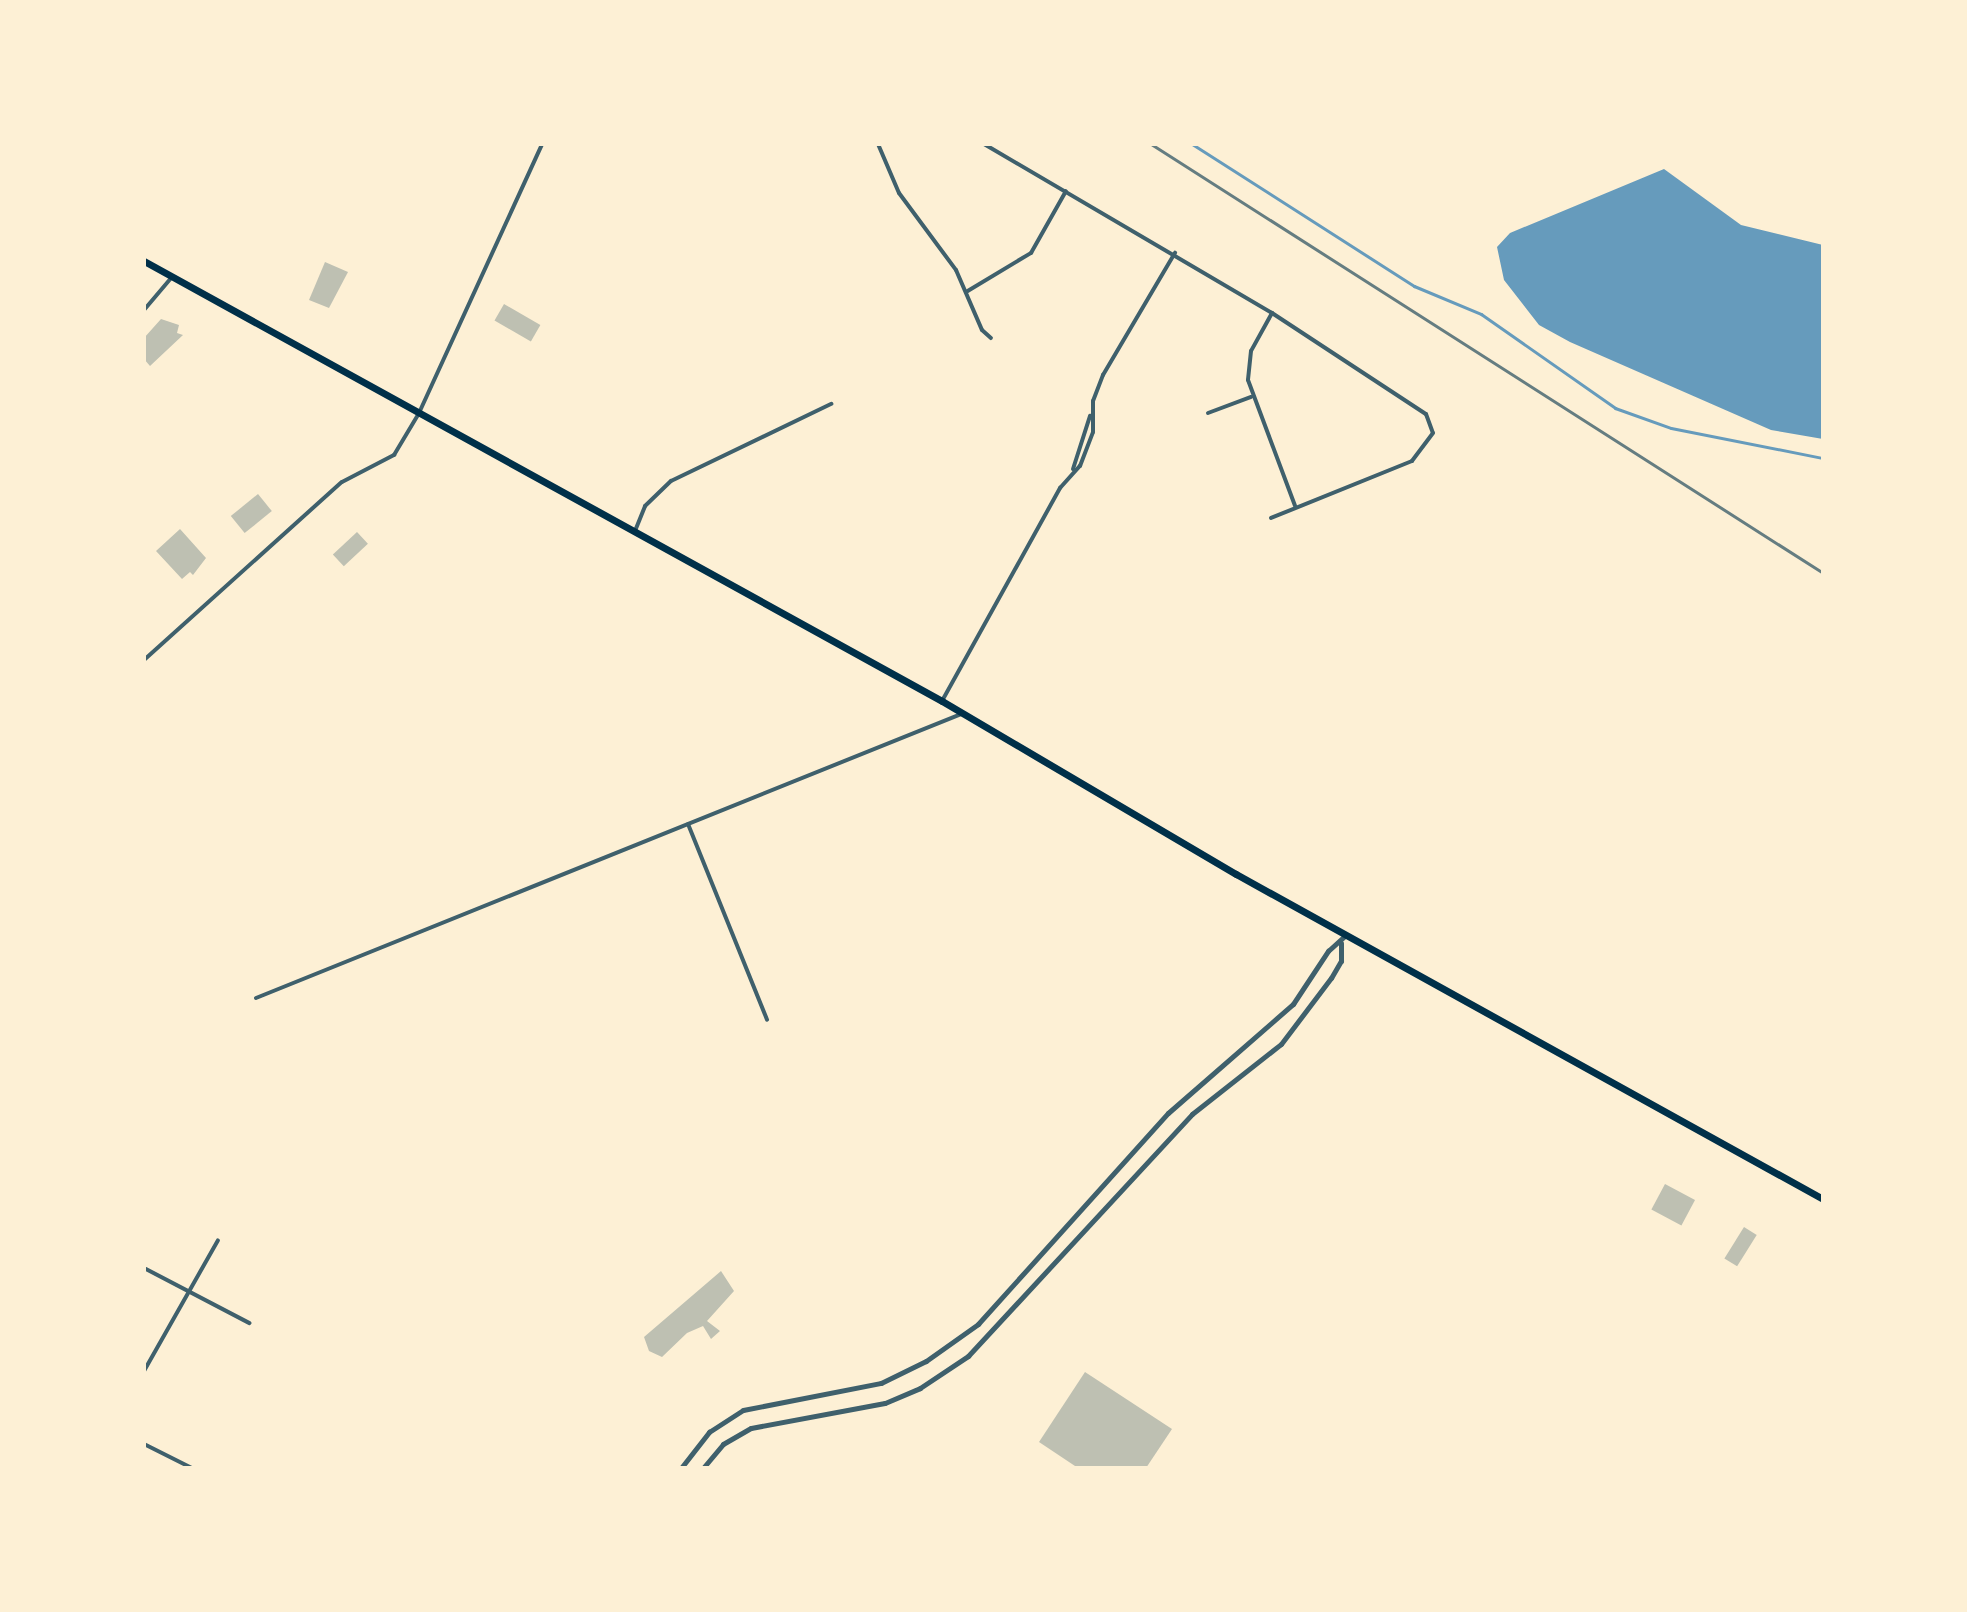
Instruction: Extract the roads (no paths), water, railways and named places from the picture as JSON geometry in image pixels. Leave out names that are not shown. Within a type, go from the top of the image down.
[{"type":"main road","points":[[144,261],[942,701],[1346,935],[1823,1199]]},
{"type":"street","points":[[144,660],[342,482],[394,455],[419,413],[542,144]]},
{"type":"street","points":[[878,144],[903,201],[966,292],[982,330],[991,338]]},
{"type":"street","points":[[984,144],[1175,253],[1412,402],[1426,414],[1433,433],[1412,461],[1271,518]]},
{"type":"street","points":[[966,292],[1031,253],[1066,191]]},
{"type":"street","points":[[1073,469],[1103,375],[1175,253]]},
{"type":"street","points":[[144,310],[173,276]]},
{"type":"street","points":[[1272,313],[1251,351],[1251,397],[1295,506]]},
{"type":"street","points":[[1208,413],[1251,397]]},
{"type":"street","points":[[635,531],[645,506],[671,481],[831,404]]},
{"type":"street","points":[[942,701],[1073,469],[1087,451],[1091,416]]},
{"type":"street","points":[[256,998],[963,713]]},
{"type":"street","points":[[688,824],[767,1020]]},
{"type":"street","points":[[703,1468],[723,1444],[751,1428],[885,1403],[920,1388],[968,1356],[1192,1114],[1281,1044],[1336,970],[1341,943],[1346,935]]},
{"type":"street","points":[[681,1468],[709,1432],[743,1410],[881,1383],[926,1361],[971,1329],[1168,1113],[1275,1023],[1328,951],[1341,943]]},
{"type":"street","points":[[144,1371],[218,1240]]},
{"type":"street","points":[[144,1268],[249,1323]]},
{"type":"street","points":[[144,1444],[192,1468]]},
{"type":"water","points":[[1664,169],[1741,225],[1823,245],[1823,439],[1771,430],[1570,342],[1539,325],[1504,280],[1497,247],[1510,233]]},
{"type":"waterway","points":[[1192,144],[1414,286],[1481,314],[1615,408],[1671,428],[1823,458]]},
{"type":"railway","points":[[1151,144],[1823,573]]}]
